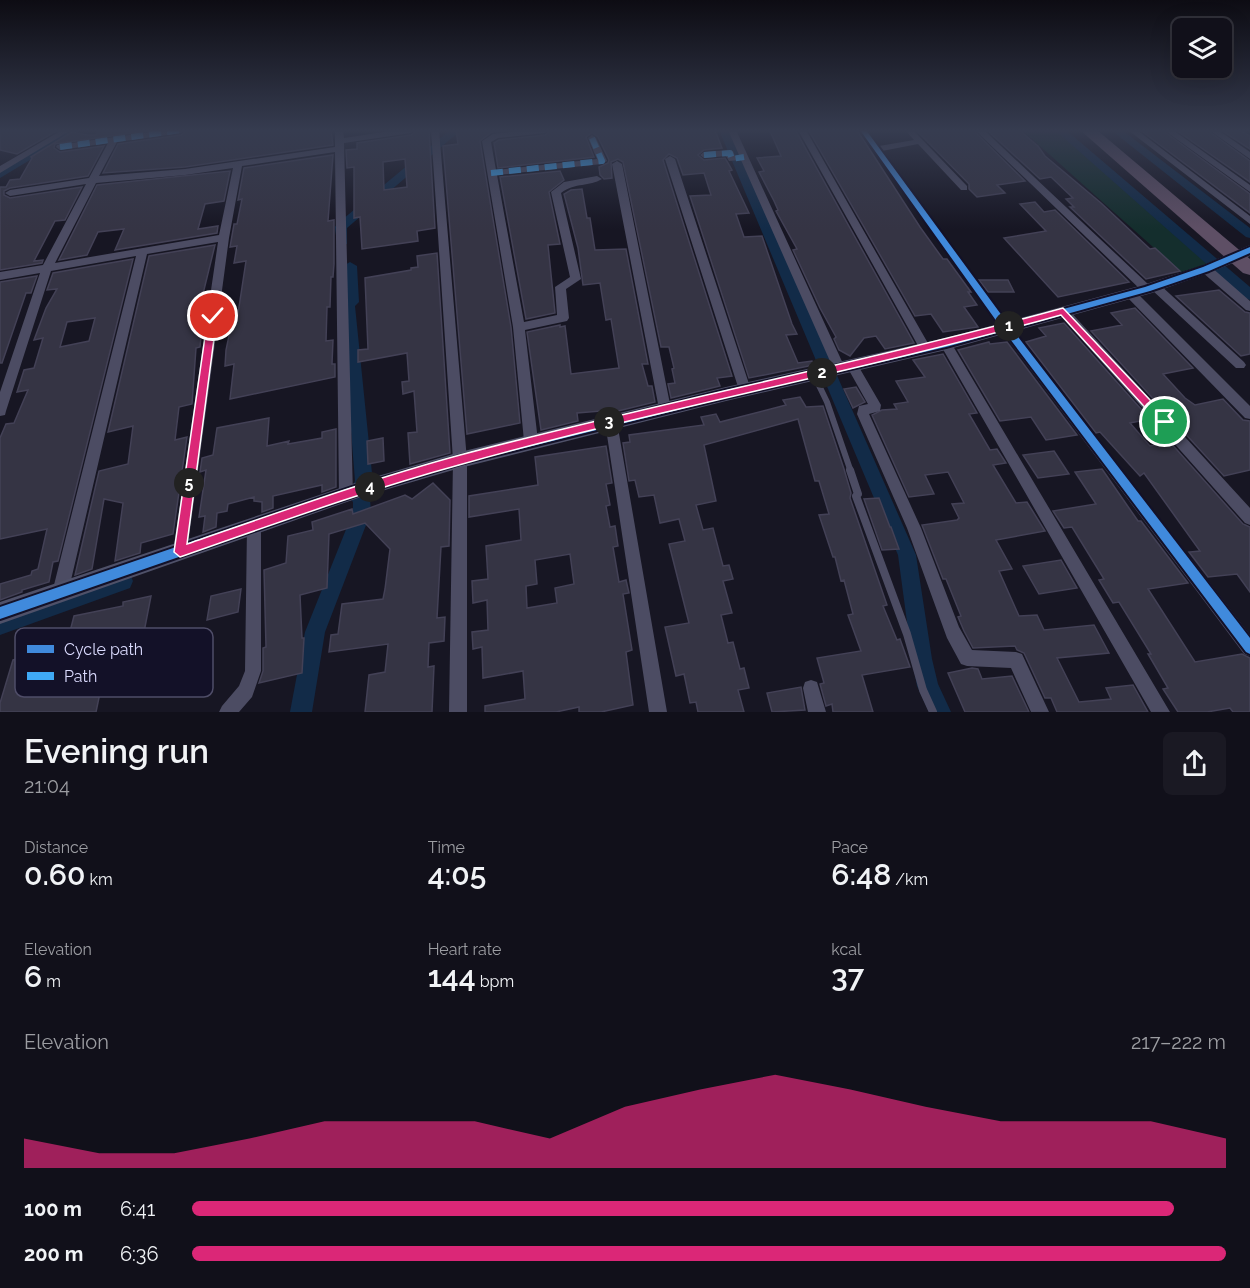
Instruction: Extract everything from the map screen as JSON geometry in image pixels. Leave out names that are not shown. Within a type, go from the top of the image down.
[{"type":"highway","points":[[1129,163],[1244,257]]},
{"type":"highway","points":[[1135,163],[1244,257]]},
{"type":"street","points":[[0,411],[47,268],[102,163]]},
{"type":"street","points":[[10,193],[94,180],[185,172],[241,163]]},
{"type":"street","points":[[340,163],[353,493]]},
{"type":"street","points":[[438,163],[460,460],[458,712]]},
{"type":"street","points":[[490,163],[519,327],[531,441]]},
{"type":"street","points":[[491,173],[581,163]]},
{"type":"street","points":[[671,163],[745,390]]},
{"type":"street","points":[[746,163],[843,367],[875,405],[875,407],[864,410],[863,414],[914,528],[953,632],[967,658],[1016,660],[1040,712]]},
{"type":"street","points":[[821,163],[925,348]]},
{"type":"street","points":[[887,163],[1005,327],[1250,648]]},
{"type":"street","points":[[941,163],[964,188]]},
{"type":"street","points":[[1015,163],[1150,287],[1240,365]]},
{"type":"street","points":[[1175,163],[1250,221]]},
{"type":"street","points":[[1214,163],[1250,189]]},
{"type":"street","points":[[180,552],[224,238],[238,164]]},
{"type":"street","points":[[617,164],[665,409]]},
{"type":"street","points":[[519,327],[563,318],[560,287],[576,279],[556,192],[567,184],[597,179]]},
{"type":"street","points":[[0,276],[224,238]]},
{"type":"street","points":[[60,593],[143,251]]},
{"type":"street","points":[[0,613],[353,493],[460,460],[665,409],[946,344],[1130,293],[1244,257]]},
{"type":"street","points":[[1210,268],[1250,307]]},
{"type":"street","points":[[1130,293],[1250,414]]},
{"type":"street","points":[[1063,311],[1250,518]]},
{"type":"street","points":[[946,344],[1161,712]]},
{"type":"street","points":[[611,422],[658,712]]},
{"type":"street","points":[[228,712],[246,691],[253,671],[254,526]]},
{"type":"street","points":[[811,688],[817,712]]},
{"type":"lane","points":[[814,375],[827,402],[858,494],[856,496],[907,634],[923,690],[933,712]]},
{"type":"green space","points":[[1059,163],[1094,163],[1211,263],[1181,272]]},
{"type":"building","points":[[29,163],[95,163],[88,176],[10,188],[4,191],[4,195],[10,198],[82,187],[65,220],[55,221],[34,261],[43,260],[42,263],[0,270],[0,187],[6,187],[10,180],[20,179]]},
{"type":"building","points":[[108,163],[210,163],[185,167],[103,173]]},
{"type":"building","points":[[277,163],[332,163],[328,221],[334,220],[334,264],[330,307],[327,307],[326,341],[333,340],[332,364],[335,364],[335,377],[230,399],[234,364],[225,366],[226,350],[232,321],[237,320],[246,261],[234,263],[237,246],[230,247],[242,199],[238,200],[244,168]]},
{"type":"building","points":[[347,163],[383,163],[384,190],[407,187],[405,163],[431,163],[435,228],[417,231],[418,241],[362,249],[360,217],[354,218],[354,167],[347,168]]},
{"type":"building","points":[[444,163],[484,163],[511,327],[520,423],[467,434]]},
{"type":"building","points":[[497,163],[540,163],[498,168]]},
{"type":"building","points":[[611,163],[612,178],[604,179],[600,175],[599,167]]},
{"type":"building","points":[[623,163],[664,163],[732,376],[717,378],[720,386],[671,398],[668,384],[675,383],[672,369],[674,368],[669,347],[661,347]]},
{"type":"building","points":[[679,163],[728,163],[732,170],[729,171],[749,213],[736,214],[744,237],[762,236],[797,334],[786,335],[798,363],[812,361],[814,365],[749,378],[690,196],[711,195],[704,173],[683,175]]},
{"type":"building","points":[[760,163],[814,163],[914,343],[885,349],[876,336],[864,338],[850,356],[839,350],[834,339],[836,337],[793,250],[797,249],[776,211],[778,210],[759,172],[764,171]]},
{"type":"building","points":[[827,163],[879,163],[920,227],[971,292],[968,292],[977,305],[964,307],[978,327],[943,332],[931,314],[915,316]]},
{"type":"building","points":[[949,163],[1007,163],[1025,181],[997,185],[1005,193],[977,197],[969,189],[969,184]]},
{"type":"building","points":[[1023,163],[1054,163],[1150,249],[1155,248],[1180,271],[1146,279],[1070,207],[1074,207],[1066,199],[1073,198],[1051,177],[1040,179]]},
{"type":"building","points":[[1184,163],[1208,163],[1250,194],[1250,213]]},
{"type":"building","points":[[1223,163],[1250,163],[1250,182]]},
{"type":"building","points":[[230,171],[224,201],[205,204],[198,229],[218,226],[217,233],[115,250],[124,229],[98,232],[87,255],[59,260],[97,185]]},
{"type":"building","points":[[560,171],[564,180],[549,192],[560,244],[548,245],[555,313],[526,319],[500,177]]},
{"type":"building","points":[[582,189],[595,250],[626,249],[648,364],[642,364],[648,386],[652,386],[655,402],[601,414],[601,411],[577,413],[578,421],[541,430],[527,332],[565,326],[571,374],[619,368],[611,319],[606,320],[600,283],[583,285],[578,248],[564,194],[571,190]]},
{"type":"building","points":[[1035,202],[1044,212],[1055,210],[1129,282],[1058,297],[1004,238],[1046,231],[1020,204]]},
{"type":"building","points":[[215,245],[200,306],[204,305],[200,347],[196,348],[192,404],[179,407],[175,440],[187,437],[173,534],[141,543],[140,553],[115,561],[123,503],[104,499],[92,569],[75,575],[99,471],[128,464],[133,426],[108,432],[149,256]]},
{"type":"building","points":[[437,253],[450,453],[410,464],[408,433],[417,432],[414,391],[403,394],[402,382],[409,381],[407,353],[358,362],[358,350],[368,349],[365,278],[411,270],[411,268],[418,267],[417,256]]},
{"type":"building","points":[[133,259],[58,561],[53,562],[49,582],[22,590],[22,592],[0,600],[0,584],[31,575],[32,571],[38,569],[47,529],[0,539],[0,438],[6,424],[14,423],[28,390],[17,392],[24,370],[34,368],[43,338],[34,340],[46,308],[57,289],[47,290],[53,273]],"holes":[[[95,318],[89,341],[60,347],[67,322]]]},
{"type":"building","points":[[37,276],[31,293],[26,293],[2,363],[0,363],[0,282]]},
{"type":"building","points":[[979,280],[1008,280],[1014,292],[988,292]]},
{"type":"building","points":[[1219,290],[1245,312],[1250,313],[1250,354],[1241,356],[1176,296]]},
{"type":"building","points":[[1135,308],[1193,368],[1163,374],[1185,398],[1195,405],[1223,399],[1243,420],[1250,421],[1250,470],[1224,476],[1091,331],[1122,325],[1111,313]]},
{"type":"building","points":[[1064,323],[1150,419],[1130,423],[1150,446],[1170,442],[1243,524],[1250,527],[1250,592],[1237,574],[1208,577],[1189,552],[1200,551],[1144,473],[1140,476],[1100,432],[1096,433],[1026,342],[1046,336],[1039,328]]},
{"type":"building","points":[[989,342],[990,344],[1007,342],[1077,435],[1046,440],[1031,417],[1000,421],[958,350]]},
{"type":"building","points":[[943,354],[977,413],[969,414],[990,450],[997,449],[1006,463],[993,465],[1016,503],[1027,502],[1045,531],[996,540],[1012,569],[999,571],[1019,616],[1037,615],[1044,630],[1094,625],[1109,653],[1057,658],[1079,702],[1111,699],[1106,688],[1133,685],[1148,712],[1057,712],[1051,698],[1045,698],[1024,653],[1017,650],[1015,646],[973,648],[958,617],[961,616],[946,579],[943,579],[922,525],[957,520],[959,518],[952,504],[964,503],[948,472],[925,475],[934,494],[909,497],[872,415],[882,410],[897,409],[894,404],[908,402],[896,381],[925,377],[913,360]]},
{"type":"building","points":[[856,387],[865,402],[853,408],[844,389]]},
{"type":"building","points":[[800,397],[806,407],[823,406],[844,469],[851,493],[850,498],[887,605],[883,606],[897,640],[900,639],[910,667],[862,675],[873,712],[833,712],[832,704],[826,706],[820,684],[824,683],[817,658],[861,651],[848,615],[853,614],[844,580],[841,581],[835,557],[833,557],[819,515],[829,514],[819,481],[815,481],[798,419],[704,445],[716,501],[696,505],[703,530],[713,528],[723,566],[729,565],[733,579],[723,581],[732,613],[721,615],[728,643],[733,642],[740,669],[744,668],[749,688],[738,690],[744,712],[698,712],[696,702],[690,703],[684,674],[676,676],[665,627],[689,623],[669,544],[685,541],[679,519],[660,523],[654,495],[639,497],[635,480],[629,481],[623,443],[630,442],[629,435],[704,425],[701,417],[716,414],[720,422],[786,405],[783,400]]},
{"type":"building","points":[[269,418],[267,446],[322,438],[322,432],[336,429],[336,487],[322,492],[322,485],[273,496],[273,508],[262,512],[262,502],[254,501],[254,497],[228,504],[227,511],[217,513],[216,527],[203,532],[205,516],[199,517],[206,470],[200,472],[202,458],[213,455],[217,428]]},
{"type":"building","points":[[383,438],[384,461],[368,464],[367,441]]},
{"type":"building","points":[[606,446],[612,483],[606,484],[610,505],[606,506],[610,527],[615,526],[618,546],[613,547],[619,582],[626,580],[629,593],[623,594],[632,650],[626,652],[633,705],[601,712],[579,712],[579,707],[556,712],[485,712],[485,706],[525,699],[523,671],[483,678],[482,647],[473,649],[472,632],[488,630],[487,600],[473,603],[472,581],[488,579],[486,546],[521,540],[519,509],[469,517],[469,496],[538,485],[535,457]],"holes":[[[570,554],[574,584],[555,588],[557,603],[527,608],[526,586],[537,584],[535,560]]]},
{"type":"building","points":[[1054,451],[1069,474],[1038,478],[1023,455]]},
{"type":"building","points":[[1102,469],[1138,521],[1141,521],[1188,583],[1148,589],[1195,662],[1242,654],[1250,658],[1250,712],[1233,712],[1230,708],[1207,712],[1178,712],[1163,689],[1168,688],[1148,654],[1151,654],[1119,602],[1113,603],[1099,580],[1104,579],[1072,527],[1064,528],[1053,511],[1096,504],[1075,472]]},
{"type":"building","points":[[433,483],[450,500],[449,546],[441,547],[437,618],[445,617],[444,641],[429,643],[428,667],[434,666],[432,712],[365,712],[369,675],[385,672],[388,644],[329,652],[331,635],[338,634],[342,604],[383,599],[390,549],[365,523],[329,534],[327,588],[300,595],[302,638],[304,638],[302,673],[259,683],[263,671],[263,648],[266,647],[264,570],[286,563],[288,536],[313,530],[312,522],[352,509],[353,514],[405,495],[412,499]]},
{"type":"building","points":[[879,498],[899,549],[882,550],[864,499]]},
{"type":"building","points":[[1061,560],[1077,588],[1039,594],[1023,566]]},
{"type":"building","points":[[241,589],[238,612],[207,620],[211,596]]},
{"type":"building","points":[[151,596],[145,628],[71,628],[74,616],[123,606],[123,602]]},
{"type":"building","points":[[15,660],[15,697],[99,697],[96,712],[0,712],[0,703]]},
{"type":"building","points":[[978,669],[982,679],[1012,676],[1029,712],[965,712],[948,673]]},
{"type":"building","points":[[801,687],[805,710],[772,712],[767,693]]},
{"type":"waterway","points":[[0,175],[20,163]]},
{"type":"waterway","points":[[342,241],[341,227],[417,163]]},
{"type":"waterway","points":[[738,163],[907,555],[922,659],[928,686],[940,712]]},
{"type":"waterway","points":[[1098,163],[1250,295]]},
{"type":"waterway","points":[[1159,163],[1250,234]]},
{"type":"waterway","points":[[350,266],[352,302]]},
{"type":"waterway","points":[[347,292],[365,493],[361,494]]},
{"type":"waterway","points":[[361,487],[361,494]]},
{"type":"waterway","points":[[301,712],[315,632],[362,512],[361,494]]},
{"type":"waterway","points":[[357,496],[361,494]]},
{"type":"waterway","points":[[0,625],[123,581]]},
{"type":"marked path","points":[[491,173],[581,163]]},
{"type":"cycle path","points":[[887,163],[1005,327],[1250,648]]},
{"type":"cycle path","points":[[0,613],[361,489],[460,460],[726,394],[946,344],[1147,289],[1206,269],[1250,250]]},
{"type":"route","points":[[213,316],[180,552],[361,489],[460,460],[726,394],[946,344],[973,334],[1063,311],[1165,422]]}]
